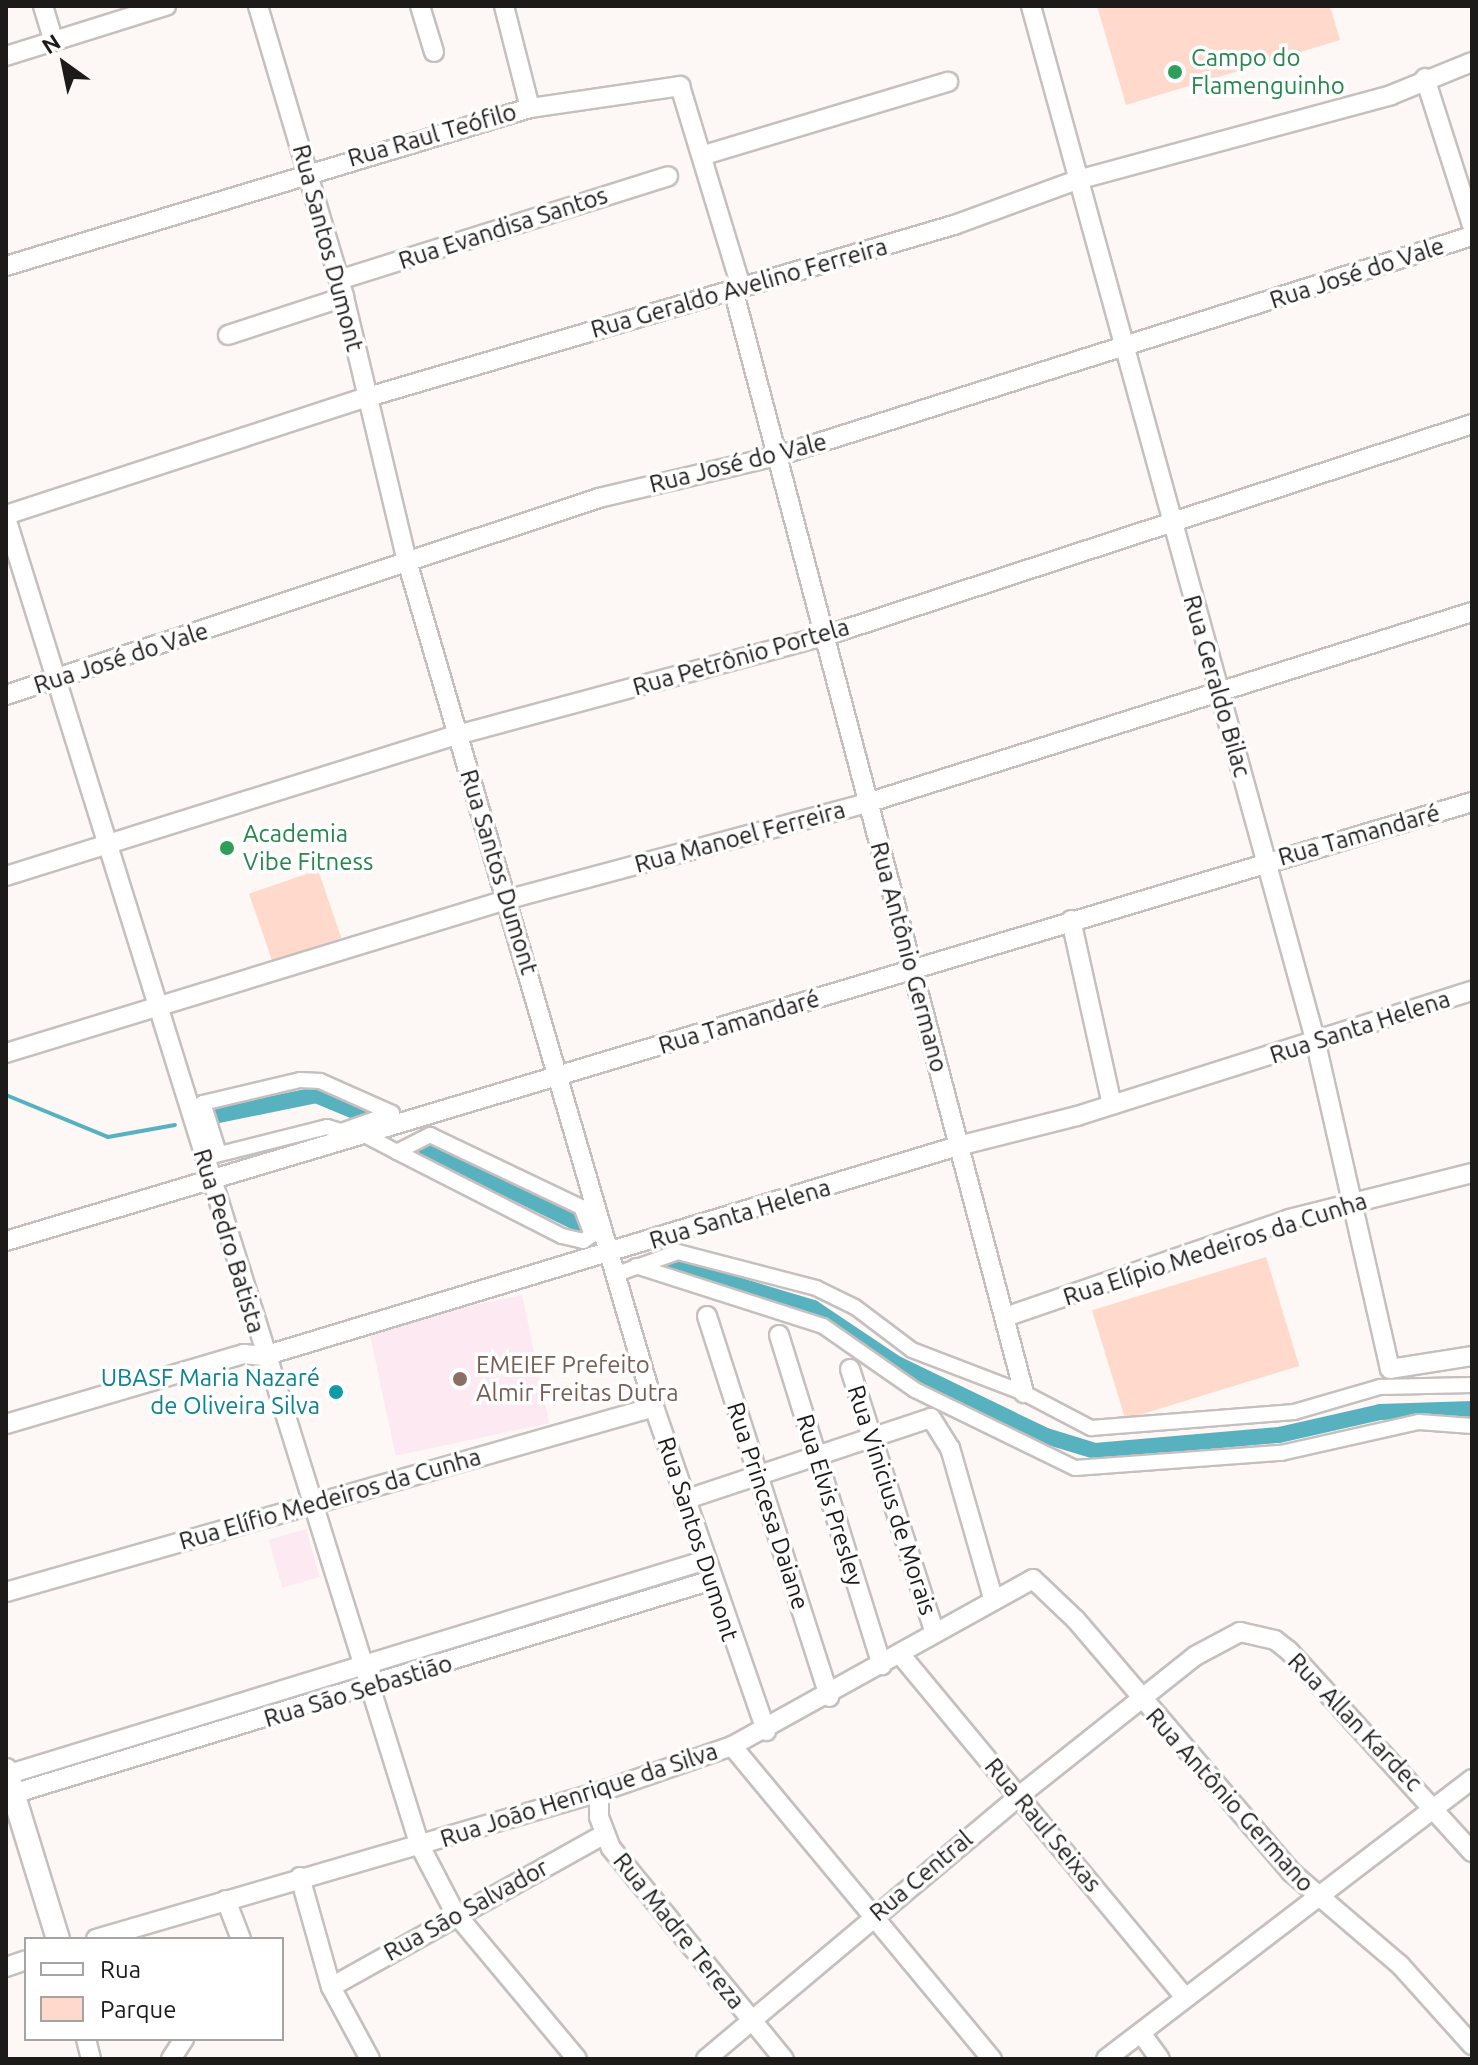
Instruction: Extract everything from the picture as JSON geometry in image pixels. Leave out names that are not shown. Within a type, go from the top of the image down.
[{"type":"street","points":[[43,6],[54,41]]},
{"type":"street","points":[[6,56],[166,6]]},
{"type":"street","name":"Rua Santos Dumont","points":[[258,6],[342,288],[407,561],[457,735],[509,899],[654,1407],[709,1581],[766,1731]]},
{"type":"street","points":[[420,6],[434,52]]},
{"type":"street","points":[[504,6],[530,108]]},
{"type":"street","name":"Rua Geraldo Bilac","points":[[1031,6],[1315,1039],[1348,1202],[1390,1369],[1472,1356]]},
{"type":"street","name":"Rua Geraldo Avelino Ferreira","points":[[6,516],[368,397],[954,225],[1077,180],[1391,95],[1425,78],[1472,62]]},
{"type":"street","points":[[1425,78],[1472,225]]},
{"type":"street","points":[[704,155],[948,82]]},
{"type":"street","name":"Rua Raul Teófilo","points":[[6,266],[307,171],[530,108],[680,86]]},
{"type":"street","name":"Rua Antônio Germano","points":[[680,86],[704,155],[777,456],[1024,1393]]},
{"type":"street","name":"Rua Evandisa Santos","points":[[228,335],[342,288],[668,176]]},
{"type":"street","name":"Rua José do Vale","points":[[6,695],[355,584],[407,561],[599,498],[777,456],[1472,236]]},
{"type":"street","name":"Rua Petrônio Portela","points":[[6,876],[457,735],[825,636],[1171,519],[1472,424]]},
{"type":"street","name":"Rua Pedro Batista","points":[[6,516],[59,679],[157,1008],[211,1156],[210,1178],[420,1846],[455,1913],[577,2059]]},
{"type":"street","name":"Rua Manoel Ferreira","points":[[6,1053],[509,899],[867,803],[1218,689],[1472,612]]},
{"type":"street","name":"Rua Tamandaré","points":[[6,1241],[55,1230],[358,1130],[559,1077],[1071,920],[1472,802]]},
{"type":"street","points":[[1071,920],[1112,1105]]},
{"type":"street","name":"Rua Santa Helena","points":[[6,1424],[244,1354],[264,1356],[958,1146],[1112,1105],[1472,991]]},
{"type":"street","points":[[300,1080],[320,1081],[392,1113],[358,1130],[211,1156],[203,1103],[300,1080]]},
{"type":"street","points":[[358,1130],[397,1152],[562,1236],[583,1241],[592,1235],[581,1207],[430,1135],[397,1152]]},
{"type":"street","name":"Rua Elípio Medeiros da Cunha","points":[[1005,1317],[1348,1202],[1472,1173]]},
{"type":"street","points":[[617,1274],[678,1252],[816,1288],[855,1307],[912,1350],[1024,1393],[1083,1427],[1101,1429],[1294,1412],[1380,1387],[1472,1385]]},
{"type":"street","points":[[636,1266],[823,1326],[915,1390],[1075,1468],[1281,1453],[1419,1422],[1472,1426]]},
{"type":"street","name":"Rua Princesa Daiane","points":[[707,1316],[829,1697]]},
{"type":"street","name":"Rua Elvis Presley","points":[[779,1335],[882,1665]]},
{"type":"street","name":"Rua Vinicius de Morais","points":[[850,1369],[934,1631]]},
{"type":"street","name":"Rua Elífio Medeiros da Cunha","points":[[6,1592],[654,1407]]},
{"type":"street","points":[[684,1500],[758,1478],[928,1418],[945,1436],[993,1598]]},
{"type":"street","name":"Rua São Sebastião","points":[[8,1782],[144,1733],[703,1561]]},
{"type":"street","name":"Rua Antônio Germano","points":[[1033,1579],[1055,1596],[1141,1699],[1315,1896],[1400,1965],[1472,2045]]},
{"type":"street","name":"Rua João Henrique da Silva","points":[[109,1937],[149,1931],[226,1900],[599,1792],[732,1746],[829,1697],[934,1631],[1033,1579]]},
{"type":"street","name":"Rua São Sebastião","points":[[8,1782],[149,1755],[709,1581]]},
{"type":"street","name":"Rua Allan Kardec","points":[[1141,1699],[1225,1637],[1260,1634],[1289,1651],[1435,1806],[1472,1852]]},
{"type":"street","name":"Rua Raul Seixas","points":[[900,1654],[1185,1997]]},
{"type":"street","name":"Rua Central","points":[[706,2059],[873,1916],[1141,1699]]},
{"type":"street","points":[[144,1733],[149,1755]]},
{"type":"street","points":[[732,1746],[992,2059]]},
{"type":"street","points":[[1106,2059],[1315,1896],[1472,1779]]},
{"type":"street","points":[[8,1782],[57,1937]]},
{"type":"street","name":"Rua Madre Tereza","points":[[599,1792],[603,1835],[784,2059]]},
{"type":"street","name":"Rua São Salvador","points":[[331,1987],[455,1913],[603,1835]]},
{"type":"street","points":[[300,1877],[331,1987],[370,2059]]},
{"type":"street","points":[[226,1900],[240,1937]]},
{"type":"street","points":[[1141,2033],[1160,2059]]},
{"type":"street","points":[[171,2059],[183,2041]]},
{"type":"shaded area","name":"EMEIEF Prefeito Almir Freitas Dutra","points":[[522,1295],[549,1423],[396,1456],[368,1328]]},
{"type":"shaded area","points":[[306,1529],[320,1577],[282,1588],[269,1540]]},
{"type":"green space","name":"Campo do Flamenguinho","points":[[1097,6],[1330,6],[1340,40],[1126,105]]},
{"type":"green space","points":[[318,870],[341,938],[272,962],[249,894]]},
{"type":"green space","points":[[1266,1257],[1299,1366],[1125,1419],[1092,1310]]},
{"type":"waterway","points":[[6,1095],[108,1137],[175,1125]]},
{"type":"waterway","points":[[214,1116],[316,1095],[359,1113]]},
{"type":"waterway","points":[[426,1149],[585,1227]]},
{"type":"waterway","points":[[661,1262],[813,1308],[897,1364],[1046,1436],[1095,1451],[1279,1435],[1380,1412],[1472,1409]]},
{"type":"place","name":"Campo do Flamenguinho","points":[[1175,72]]},
{"type":"place","name":"Academia Vibe Fitness","points":[[227,848]]},
{"type":"place","name":"EMEIEF Prefeito Almir Freitas Dutra","points":[[460,1379]]},
{"type":"place","name":"UBASF Maria Nazaré de Oliveira Silva","points":[[336,1392]]}]
